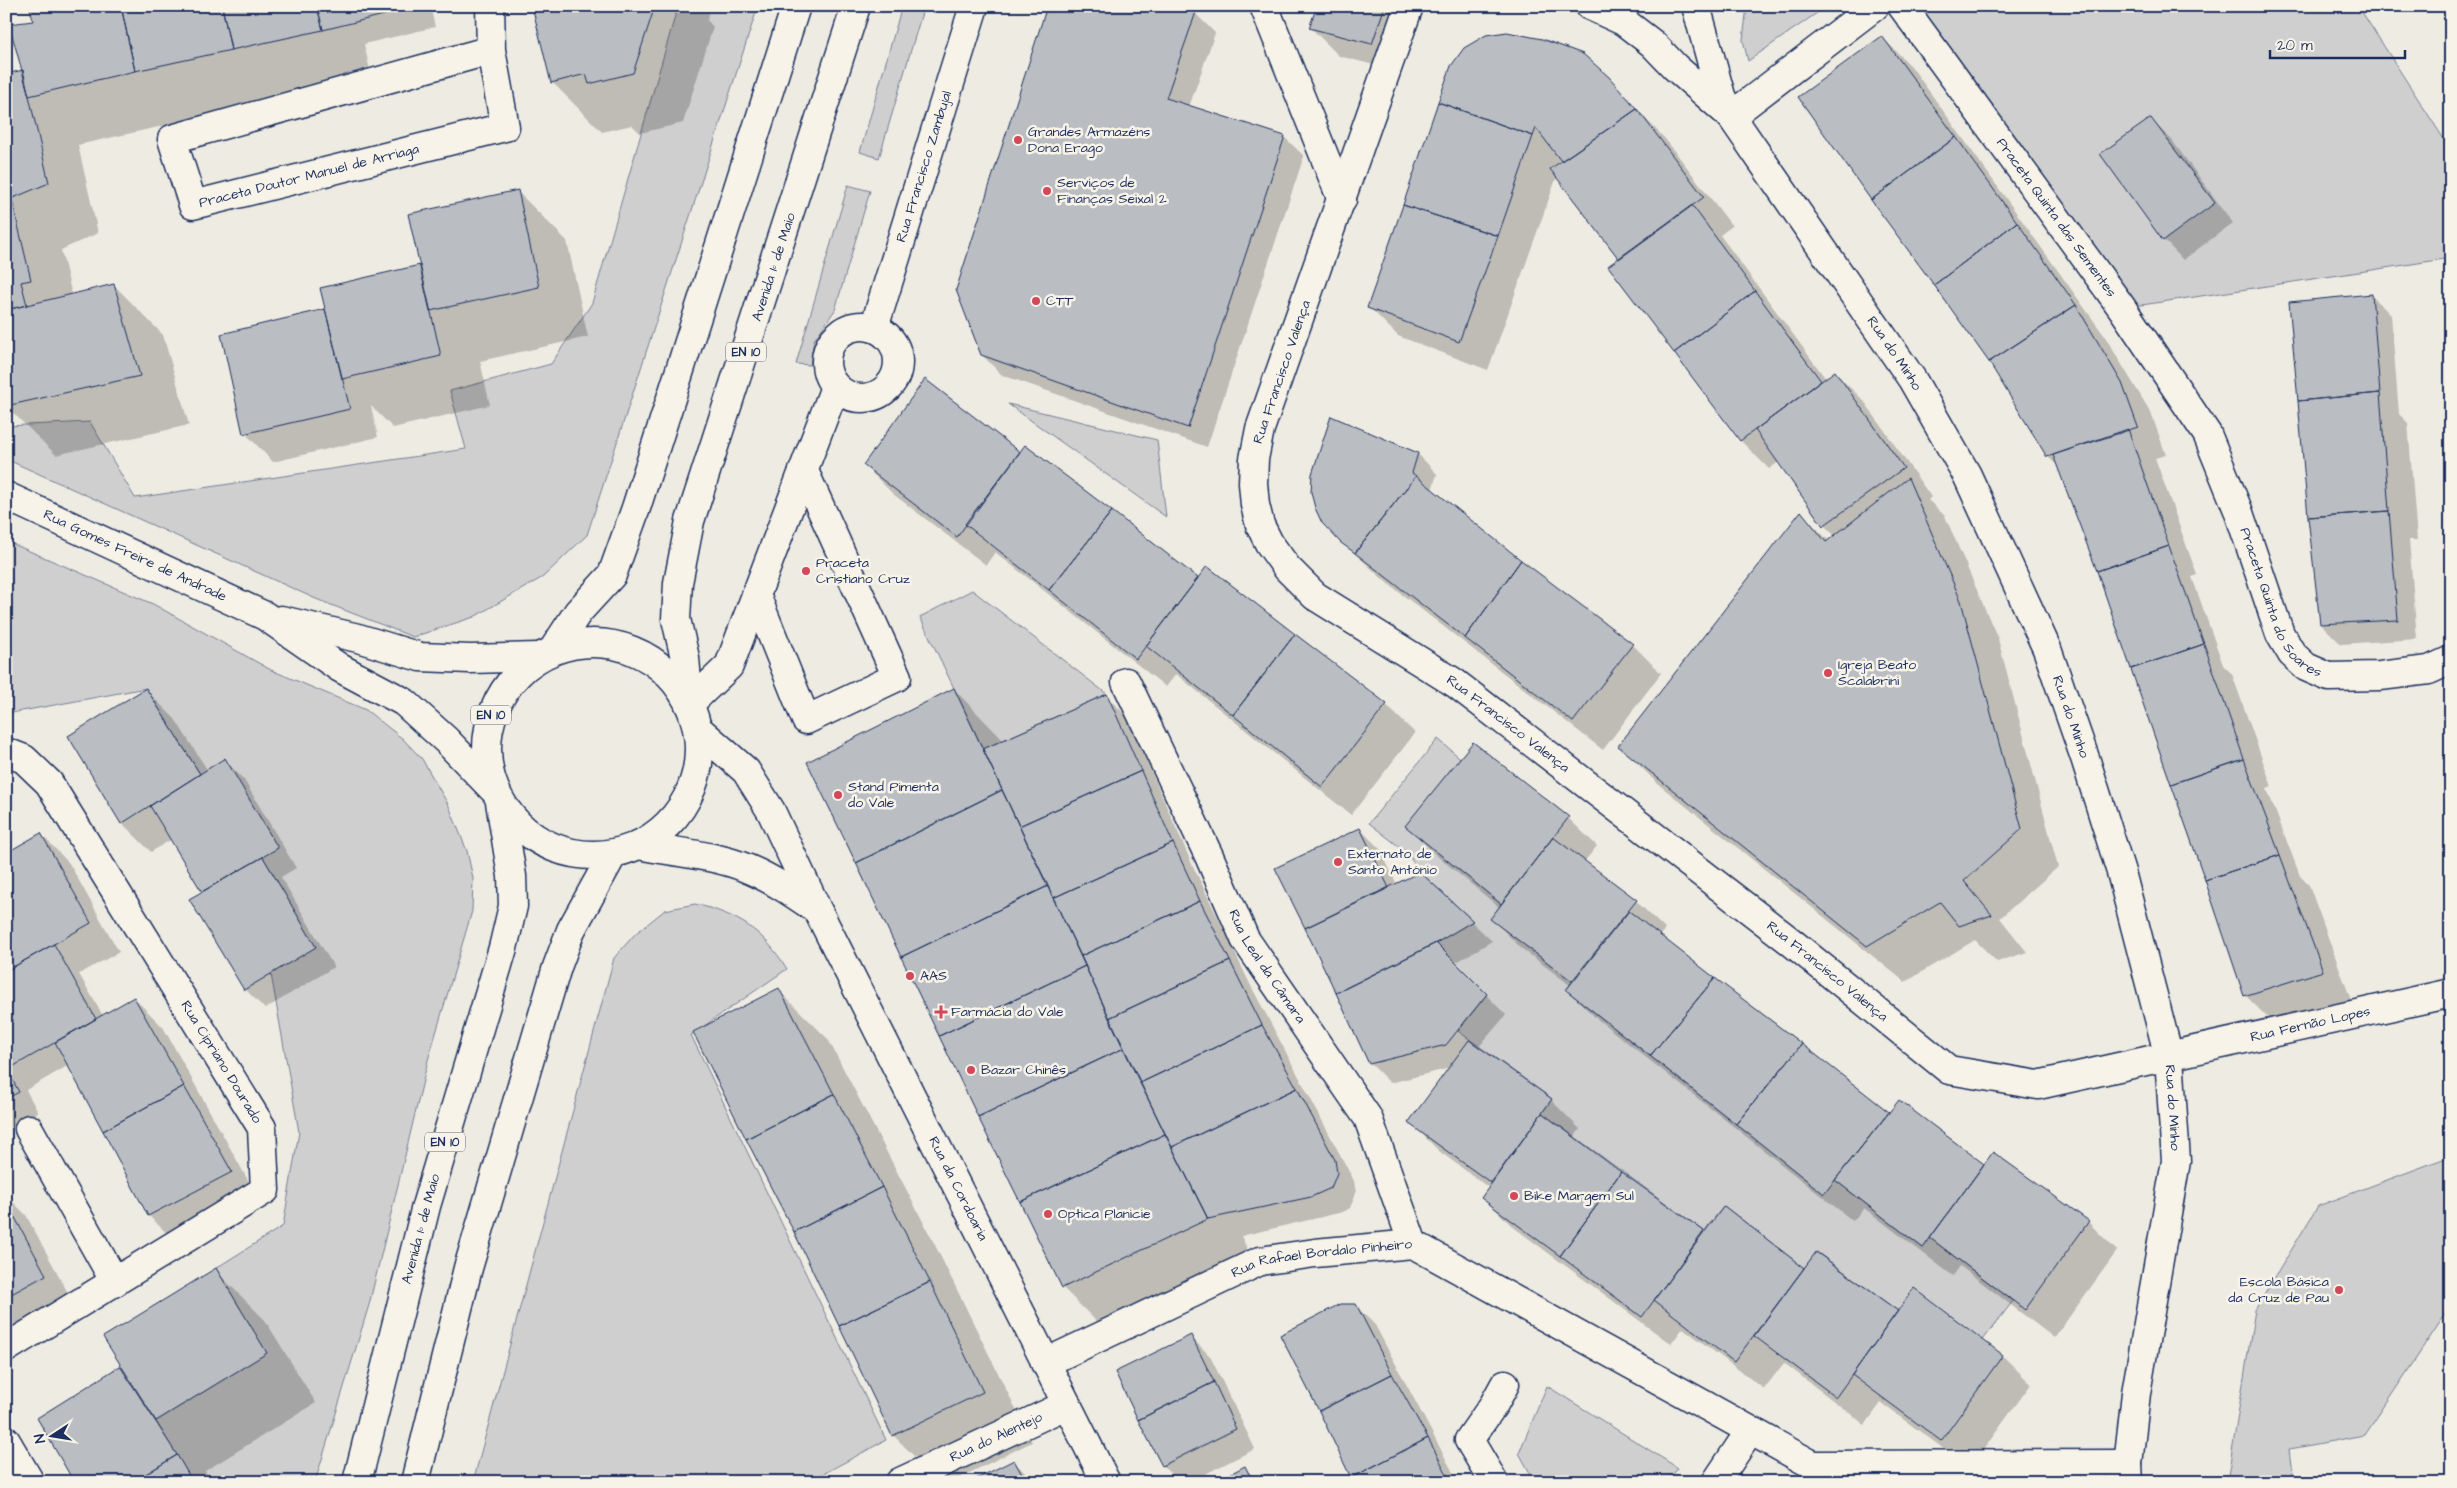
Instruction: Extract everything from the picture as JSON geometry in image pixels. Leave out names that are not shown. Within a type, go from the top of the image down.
[{"type":"street","points":[[490,6],[491,50]]},
{"type":"street","name":"EN 10","points":[[545,653],[579,643],[606,642],[632,650],[656,663],[675,682],[693,716],[699,756],[694,784],[681,809],[662,830],[639,845],[613,854],[580,856],[548,846],[520,828],[497,795],[486,752],[492,714],[509,682],[545,653],[578,612],[612,575],[639,498],[796,6]]},
{"type":"street","name":"Avenida 1º de Maio","points":[[693,716],[685,658],[676,619],[678,582],[690,521],[793,208],[856,6]]},
{"type":"street","name":"Rua Francisco Zambujal","points":[[874,328],[974,6]]},
{"type":"street","points":[[1264,6],[1342,200]]},
{"type":"street","name":"Rua Francisco Valença","points":[[1409,6],[1263,420],[1254,459],[1255,505],[1260,525],[1269,543],[1287,568],[1315,596],[1455,683],[1790,941],[1949,1070],[2038,1085],[2169,1057]]},
{"type":"street","points":[[1590,6],[1622,21],[1653,44],[1675,67],[1731,116],[1875,6]]},
{"type":"street","name":"Praceta Quinta das Sementes","points":[[1902,6],[2122,308],[2207,434]]},
{"type":"street","name":"Rua do Minho","points":[[1704,14],[1721,96],[1731,116],[1912,379],[1967,475],[2047,649],[2086,761],[2121,872],[2169,1057],[2176,1162],[2136,1393],[2129,1473]]},
{"type":"street","name":"Praceta Doutor Manuel de Arriaga","points":[[491,50],[505,127],[192,205],[172,139],[491,50]]},
{"type":"street","points":[[862,326],[874,328],[885,334],[893,343],[898,354],[897,371],[889,387],[879,394],[868,398],[856,398],[835,387],[826,365],[832,342],[840,333],[850,328],[862,326]]},
{"type":"street","points":[[693,716],[729,666],[835,387]]},
{"type":"street","name":"Praceta Quinta do Soares","points":[[2207,434],[2238,510],[2280,634],[2292,654],[2306,667],[2329,677],[2380,676],[2429,670],[2451,660]]},
{"type":"street","points":[[756,596],[806,720],[897,677],[804,471]]},
{"type":"street","name":"Rua Gomes Freire de Andrade","points":[[6,496],[265,616]]},
{"type":"street","points":[[265,616],[358,638],[420,657],[470,659],[545,653]]},
{"type":"street","points":[[265,616],[340,668],[404,702],[446,740],[497,795]]},
{"type":"street","name":"Rua Leal da Câmara","points":[[1126,682],[1210,856],[1245,939],[1368,1118],[1413,1244]]},
{"type":"street","name":"Rua da Cordoaria","points":[[693,716],[746,771],[771,811],[813,903],[1106,1482]]},
{"type":"street","name":"Rua Cipriano Dourado","points":[[6,752],[24,759],[48,783],[262,1128],[265,1190],[6,1348]]},
{"type":"street","name":"Avenida 1º de Maio","points":[[357,1482],[426,1206],[500,958],[513,906],[512,876],[497,795]]},
{"type":"street","points":[[639,845],[745,867],[813,903]]},
{"type":"street","points":[[415,1482],[468,1268],[557,967],[571,930],[613,854]]},
{"type":"street","name":"Rua Fernão Lopes","points":[[2169,1057],[2451,993]]},
{"type":"street","points":[[29,1129],[115,1282]]},
{"type":"street","name":"Rua Rafael Bordalo Pinheiro","points":[[1045,1363],[1260,1262],[1316,1253],[1413,1244],[1813,1465],[2129,1473]]},
{"type":"street","points":[[1494,1482],[1469,1440],[1494,1404],[1505,1384]]},
{"type":"street","name":"Rua do Alentejo","points":[[900,1482],[1066,1405]]},
{"type":"street","points":[[1716,1482],[1750,1431]]},
{"type":"street","points":[[6,1441],[30,1482]]},
{"type":"shaded area","points":[[678,6],[758,6],[587,535],[543,577],[474,617],[413,637],[316,599],[6,459],[6,426],[90,422],[135,498],[466,449],[450,391],[551,364],[592,303]]},
{"type":"shaded area","points":[[902,6],[924,6],[879,158],[860,152]]},
{"type":"shaded area","points":[[1747,6],[1827,6],[1748,61],[1743,40]]},
{"type":"shaded area","points":[[1902,6],[2358,6],[2451,150],[2451,258],[2122,308]]},
{"type":"shaded area","points":[[848,185],[870,191],[835,310],[814,340],[810,365],[796,364]]},
{"type":"shaded area","points":[[1008,404],[1157,440],[1166,517]]},
{"type":"shaded area","points":[[6,541],[153,604],[271,670],[366,710],[403,739],[422,759],[449,806],[467,851],[473,878],[472,911],[428,1060],[369,1305],[315,1482],[193,1482],[156,1421],[266,1353],[216,1268],[283,1226],[299,1132],[271,974],[315,946],[263,857],[200,774],[146,688],[6,714]]},
{"type":"shaded area","points":[[972,590],[1107,694],[983,749],[920,617]]},
{"type":"shaded area","points":[[1438,739],[1460,758],[1406,826],[1501,904],[1491,919],[1572,981],[1566,990],[1824,1193],[1835,1180],[1923,1248],[1930,1238],[2013,1301],[1983,1340],[1898,1311],[1817,1252],[1804,1268],[1724,1206],[1704,1231],[1542,1113],[1552,1099],[1458,1031],[1487,994],[1436,943],[1473,921],[1420,872],[1406,852],[1369,823]]},
{"type":"shaded area","points":[[695,904],[725,913],[749,926],[769,944],[787,969],[691,1035],[886,1440],[808,1482],[473,1482],[614,958],[635,934],[665,910]]},
{"type":"shaded area","name":"Escola Básica da Cruz de Pau","points":[[2451,1156],[2451,1306],[2365,1435],[2290,1449],[2294,1482],[2227,1482],[2255,1310],[2318,1206]]},
{"type":"shaded area","points":[[1547,1386],[1678,1468],[1667,1482],[1535,1482],[1519,1453]]},
{"type":"building","points":[[37,6],[121,6],[135,71],[29,96],[9,24],[33,21],[30,8]]},
{"type":"building","points":[[121,6],[222,6],[231,50],[135,71]]},
{"type":"building","points":[[222,6],[317,6],[323,30],[231,50]]},
{"type":"building","points":[[317,6],[416,6],[416,7],[323,30]]},
{"type":"building","points":[[532,6],[655,6],[633,73],[589,84],[586,74],[551,83]]},
{"type":"building","points":[[1047,6],[1171,6],[1196,12],[1166,98],[1285,136],[1188,428],[981,355],[956,290]]},
{"type":"building","points":[[1317,6],[1385,6],[1372,44],[1309,28]]},
{"type":"building","points":[[1507,32],[1542,39],[1583,54],[1609,77],[1637,109],[1561,161],[1536,128],[1533,136],[1438,102],[1451,66],[1464,48],[1486,35]]},
{"type":"building","points":[[1882,36],[1956,137],[1871,200],[1798,97]]},
{"type":"building","points":[[23,70],[49,183],[6,201],[6,74]]},
{"type":"building","points":[[1438,102],[1533,136],[1498,236],[1403,205]]},
{"type":"building","points":[[1637,109],[1704,197],[1619,259],[1550,169]]},
{"type":"building","points":[[2151,118],[2215,203],[2163,241],[2100,154]]},
{"type":"building","points":[[1956,137],[2017,222],[1934,285],[1871,200]]},
{"type":"building","points":[[518,190],[539,287],[430,311],[408,214]]},
{"type":"building","points":[[12,200],[31,280],[21,282],[27,305],[6,310],[6,201]]},
{"type":"building","points":[[1403,205],[1498,236],[1459,342],[1367,308]]},
{"type":"building","points":[[1692,205],[1755,291],[1674,353],[1608,266]]},
{"type":"building","points":[[2017,222],[2076,305],[1989,362],[1934,285]]},
{"type":"building","points":[[420,265],[441,356],[342,379],[320,288]]},
{"type":"building","points":[[114,284],[140,376],[6,406],[6,310]]},
{"type":"building","points":[[1755,291],[1821,381],[1740,441],[1674,353]]},
{"type":"building","points":[[2372,294],[2380,393],[2298,401],[2289,302]]},
{"type":"building","points":[[2076,305],[2122,383],[2138,427],[2047,457],[1989,362]]},
{"type":"building","points":[[325,309],[350,409],[243,434],[221,334]]},
{"type":"building","points":[[1835,371],[1904,468],[1823,526],[1755,430]]},
{"type":"building","points":[[925,379],[1020,452],[957,537],[863,465]]},
{"type":"building","points":[[2380,393],[2389,511],[2308,517],[2298,401]]},
{"type":"building","points":[[1331,416],[1418,453],[1412,473],[1416,476],[1355,553],[1341,543],[1322,523],[1315,508],[1311,492],[1312,474]]},
{"type":"building","points":[[2128,429],[2169,546],[2097,571],[2053,455]]},
{"type":"building","points":[[1025,445],[1112,511],[1049,590],[965,524]]},
{"type":"building","points":[[1416,476],[1521,560],[1465,638],[1355,553]]},
{"type":"building","name":"Igreja Beato Scalabrini","points":[[1908,478],[1961,601],[2022,829],[1964,881],[1992,915],[1959,926],[1940,902],[1867,946],[1618,746],[1801,511],[1826,542]]},
{"type":"building","points":[[1112,511],[1198,578],[1136,659],[1049,590]]},
{"type":"building","points":[[2389,511],[2398,620],[2320,624],[2308,517]]},
{"type":"building","points":[[2169,546],[2204,644],[2131,669],[2097,571]]},
{"type":"building","points":[[1521,560],[1633,644],[1573,722],[1465,638]]},
{"type":"building","points":[[1207,566],[1295,634],[1233,715],[1146,646]]},
{"type":"building","points":[[1295,634],[1387,704],[1322,787],[1233,715]]},
{"type":"building","points":[[2204,644],[2244,759],[2171,784],[2131,669]]},
{"type":"building","points":[[146,688],[200,774],[121,824],[68,736]]},
{"type":"building","points":[[954,688],[1002,790],[856,863],[807,762]]},
{"type":"building","points":[[1107,694],[1141,771],[1019,826],[983,749]]},
{"type":"building","points":[[1473,742],[1569,817],[1501,904],[1405,826]]},
{"type":"building","points":[[225,758],[278,848],[202,892],[150,806]]},
{"type":"building","points":[[2244,759],[2280,855],[2205,880],[2171,784]]},
{"type":"building","points":[[1141,771],[1173,843],[1053,898],[1019,826]]},
{"type":"building","points":[[1002,790],[1048,886],[901,957],[856,863]]},
{"type":"building","points":[[1360,828],[1389,888],[1305,928],[1275,868]]},
{"type":"building","points":[[41,833],[91,923],[8,970],[6,853]]},
{"type":"building","points":[[1553,837],[1637,900],[1572,981],[1490,919]]},
{"type":"building","points":[[1173,843],[1200,901],[1081,956],[1053,898]]},
{"type":"building","points":[[2280,855],[2323,971],[2244,996],[2205,880]]},
{"type":"building","points":[[263,857],[316,947],[244,990],[189,899]]},
{"type":"building","points":[[1420,872],[1473,921],[1436,943],[1336,993],[1305,928]]},
{"type":"building","points":[[1048,886],[1085,966],[939,1036],[901,957]]},
{"type":"building","points":[[1200,901],[1230,961],[1109,1018],[1081,956]]},
{"type":"building","points":[[1629,911],[1715,978],[1650,1056],[1566,990]]},
{"type":"building","points":[[1436,943],[1487,994],[1446,1045],[1369,1064],[1336,993]]},
{"type":"building","points":[[54,944],[96,1019],[7,1070],[6,971]]},
{"type":"building","points":[[1230,961],[1262,1025],[1140,1083],[1109,1018]]},
{"type":"building","points":[[1085,966],[1124,1048],[978,1117],[939,1036]]},
{"type":"building","points":[[1715,978],[1802,1044],[1736,1124],[1650,1056]]},
{"type":"building","points":[[779,988],[834,1094],[746,1139],[693,1032]]},
{"type":"building","points":[[134,997],[184,1086],[103,1131],[55,1042]]},
{"type":"building","points":[[1262,1025],[1297,1088],[1172,1147],[1140,1083]]},
{"type":"building","points":[[1469,1040],[1552,1099],[1491,1183],[1408,1123]]},
{"type":"building","points":[[1802,1044],[1889,1112],[1824,1194],[1736,1124]]},
{"type":"building","points":[[1124,1048],[1165,1134],[1020,1202],[978,1117]]},
{"type":"building","points":[[6,1068],[19,1092],[6,1099]]},
{"type":"building","points":[[184,1086],[232,1172],[148,1216],[103,1131]]},
{"type":"building","points":[[1297,1088],[1335,1160],[1337,1173],[1331,1188],[1311,1197],[1208,1219],[1172,1147]]},
{"type":"building","points":[[834,1094],[882,1187],[794,1232],[746,1139]]},
{"type":"building","points":[[1899,1100],[1984,1164],[1923,1248],[1835,1180]]},
{"type":"building","points":[[1542,1113],[1621,1172],[1560,1256],[1481,1198]]},
{"type":"building","points":[[1165,1134],[1208,1219],[1062,1288],[1020,1202]]},
{"type":"building","points":[[1993,1152],[2089,1221],[2025,1310],[1930,1238]]},
{"type":"building","points":[[1621,1172],[1704,1231],[1642,1317],[1560,1256]]},
{"type":"building","points":[[882,1187],[930,1282],[839,1326],[794,1232]]},
{"type":"building","points":[[6,1201],[46,1275],[6,1297]]},
{"type":"building","points":[[1724,1206],[1804,1268],[1734,1362],[1654,1300]]},
{"type":"building","points":[[1816,1252],[1898,1311],[1836,1397],[1754,1336]]},
{"type":"building","points":[[216,1268],[267,1353],[156,1421],[103,1337]]},
{"type":"building","points":[[930,1282],[983,1392],[892,1436],[839,1326]]},
{"type":"building","points":[[1914,1288],[2003,1355],[1941,1441],[1852,1375]]},
{"type":"building","points":[[1340,1304],[1356,1304],[1392,1374],[1319,1411],[1280,1335]]},
{"type":"building","points":[[1191,1335],[1214,1382],[1138,1420],[1115,1372]]},
{"type":"building","points":[[120,1366],[177,1455],[133,1482],[74,1482],[37,1418]]},
{"type":"building","points":[[1392,1374],[1428,1438],[1351,1478],[1319,1411]]},
{"type":"building","points":[[1214,1382],[1236,1429],[1162,1466],[1138,1420]]},
{"type":"building","points":[[1428,1438],[1451,1482],[1353,1482],[1351,1478]]},
{"type":"building","points":[[177,1455],[193,1482],[133,1482]]},
{"type":"building","points":[[1014,1460],[1026,1482],[970,1482]]},
{"type":"building","points":[[1245,1466],[1253,1482],[1215,1482]]},
{"type":"place","name":"Grandes Armazéns Dona Erago","points":[[1018,140]]},
{"type":"place","name":"Serviços de Finanças Seixal 2","points":[[1047,191]]},
{"type":"place","name":"CTT","points":[[1036,301]]},
{"type":"place","name":"Praceta Cristiano Cruz","points":[[806,571]]},
{"type":"place","name":"Igreja Beato Scalabrini","points":[[1828,673]]},
{"type":"place","name":"Stand Pimenta do Vale","points":[[838,795]]},
{"type":"place","name":"Externato de Santo António","points":[[1338,862]]},
{"type":"place","name":"AAS","points":[[910,976]]},
{"type":"place","name":"Farmácia do Vale","points":[[941,1012]]},
{"type":"place","name":"Bazar Chinês","points":[[971,1070]]},
{"type":"place","name":"Bike Margem Sul","points":[[1514,1196]]},
{"type":"place","name":"Optica Planicie","points":[[1048,1214]]},
{"type":"place","name":"Escola Básica da Cruz de Pau","points":[[2339,1290]]}]
